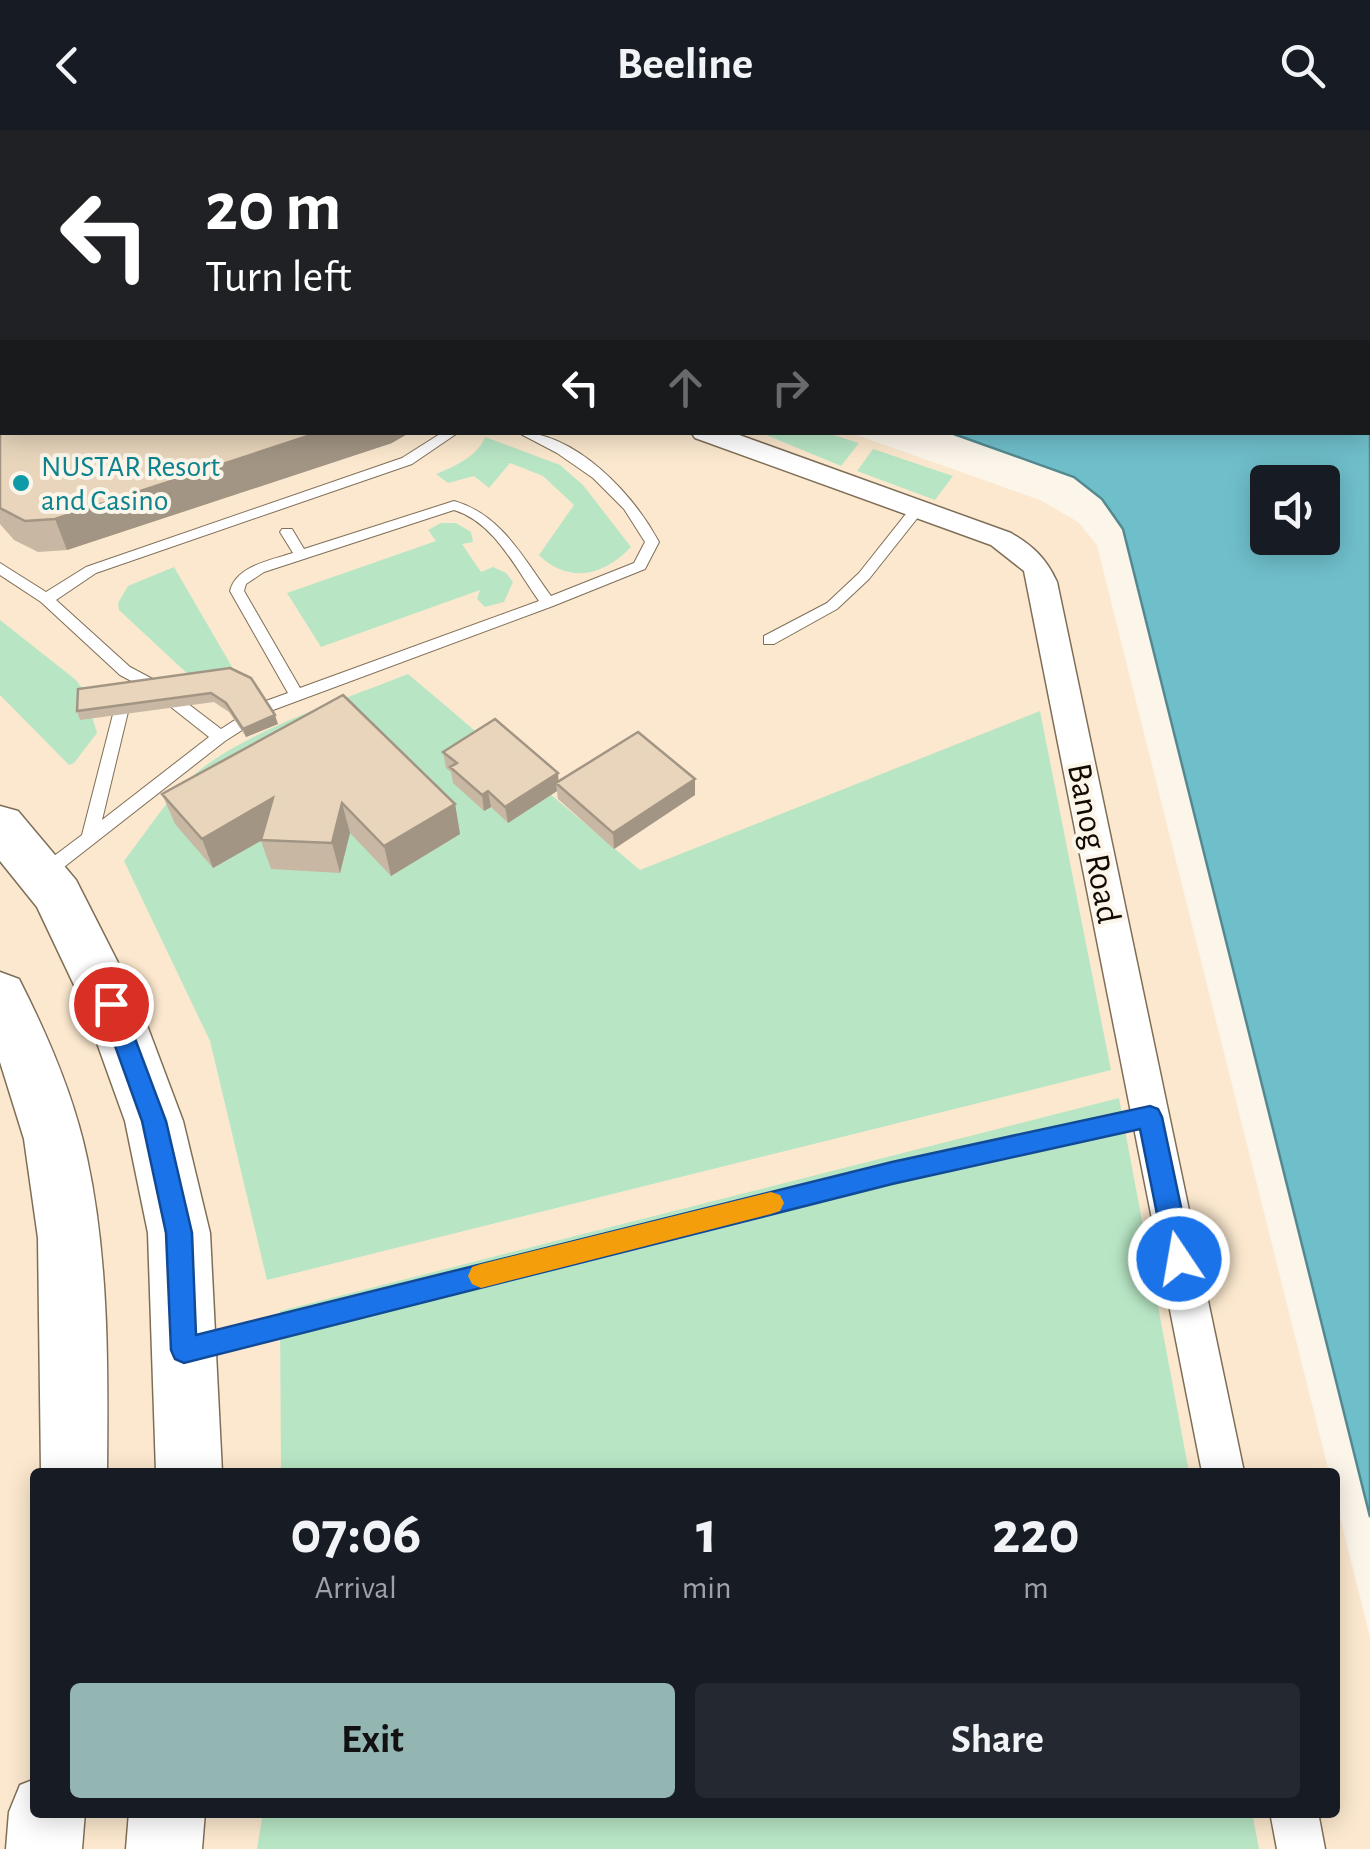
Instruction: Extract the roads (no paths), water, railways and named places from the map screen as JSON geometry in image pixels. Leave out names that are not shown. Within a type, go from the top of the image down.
[{"type":"highway","points":[[0,825],[56,895],[111,1004],[154,1121],[179,1233],[189,1468]]},
{"type":"highway","points":[[0,994],[21,1041],[58,1158],[72,1266],[74,1468]]},
{"type":"highway","points":[[44,1849],[47,1818]]},
{"type":"highway","points":[[164,1849],[167,1818]]},
{"type":"street","name":"Banog Road","points":[[712,435],[1001,539],[1022,552],[1043,582],[1223,1468]]},
{"type":"street","points":[[1295,1818],[1302,1849]]},
{"type":"lane","points":[[46,599],[91,570],[424,454],[449,435]]},
{"type":"lane","points":[[42,874],[220,737],[268,706],[640,566],[652,542],[614,490],[558,448],[530,435]]},
{"type":"lane","points":[[558,448],[563,435]]},
{"type":"lane","points":[[296,694],[236,592],[247,575],[302,554],[442,507],[468,507],[486,521],[548,603]]},
{"type":"lane","points":[[769,640],[832,606],[864,576],[918,508]]},
{"type":"lane","points":[[287,532],[302,554]]},
{"type":"lane","points":[[0,568],[46,599],[125,670],[157,688],[220,737]]},
{"type":"lane","points":[[89,838],[124,703],[125,670]]},
{"type":"lane","points":[[184,1350],[892,1173],[1150,1117]]},
{"type":"water","points":[[957,435],[1370,435],[1370,1517],[1123,529],[1102,499],[1074,477]]},
{"type":"place","name":"NUSTAR Resort and Casino","points":[[21,483]]}]
